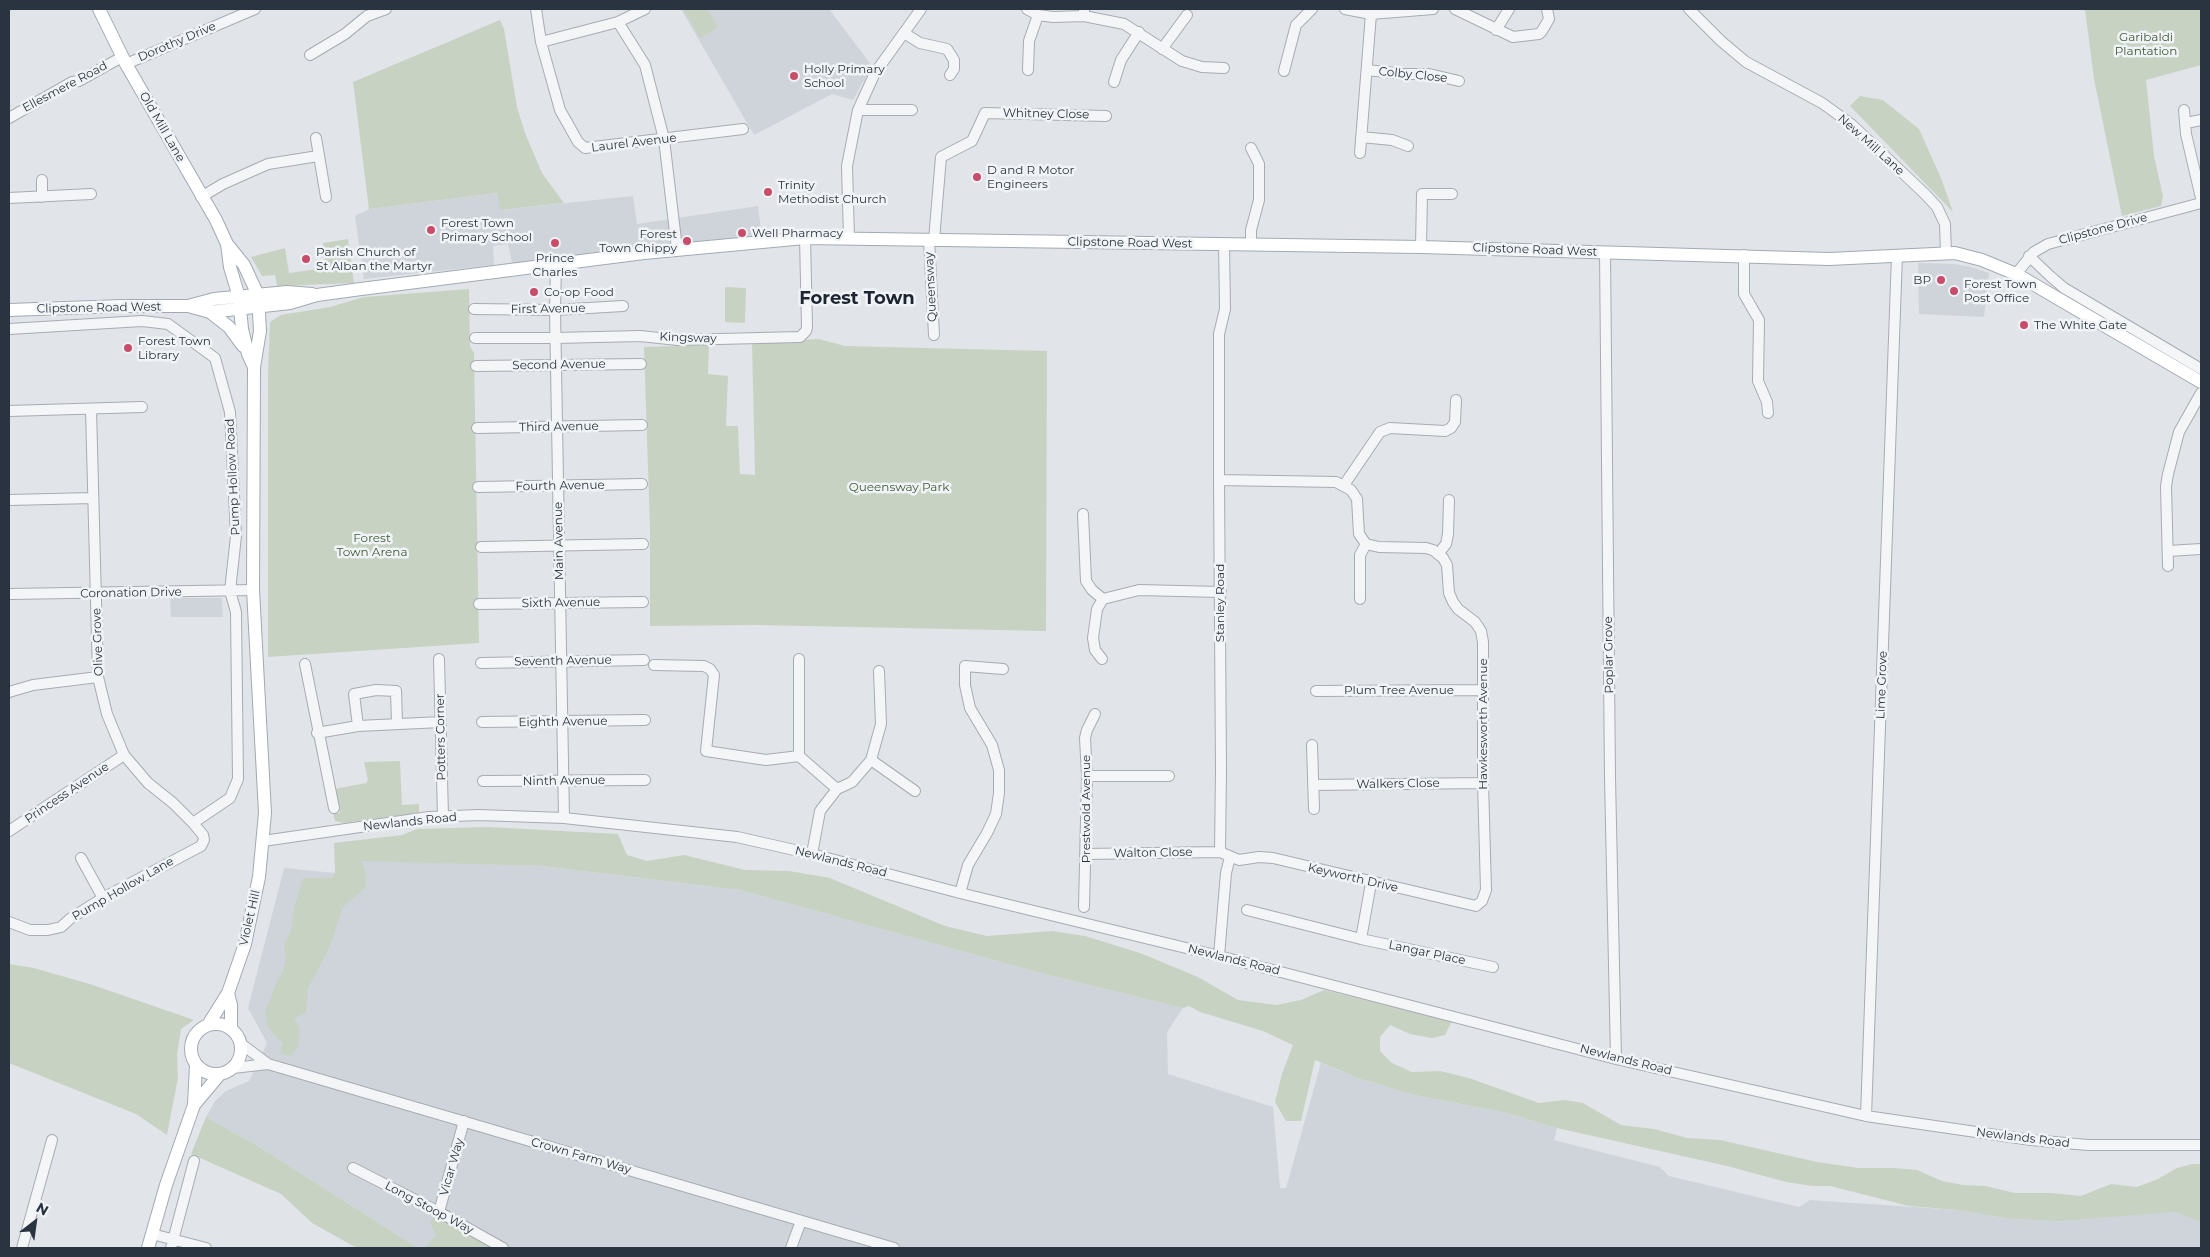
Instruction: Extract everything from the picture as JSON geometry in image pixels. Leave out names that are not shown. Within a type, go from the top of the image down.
[{"type":"main road","name":"Old Mill Lane","points":[[98,9],[124,60],[216,220],[227,244],[244,265],[249,303]]},
{"type":"main road","name":"Clipstone Road West","points":[[9,310],[188,306],[214,299],[249,303],[290,303],[317,295],[556,264],[677,249],[804,238],[1421,247],[1829,259],[1954,253],[1982,260],[2016,274],[2201,382]]},
{"type":"main road","name":"Old Mill Lane","points":[[227,244],[230,267],[249,303]]},
{"type":"main road","name":"Clipstone Road West","points":[[188,306],[210,312],[249,303]]},
{"type":"main road","name":"Pump Hollow Road","points":[[249,303],[242,329],[248,354],[254,366]]},
{"type":"main road","name":"Pump Hollow Road","points":[[249,303],[260,331],[254,366],[253,590],[264,793],[263,841]]},
{"type":"main road","points":[[210,312],[237,337],[248,354]]},
{"type":"main road","name":"Violet Hill","points":[[208,1025],[228,993],[245,944],[260,877],[263,841]]},
{"type":"main road","name":"Violet Hill","points":[[228,993],[231,1005],[231,1028]]},
{"type":"main road","points":[[194,1105],[220,1074],[232,1068],[240,1056],[240,1043],[231,1028],[220,1024],[208,1025],[197,1032],[191,1044],[192,1058],[196,1064],[207,1072],[220,1074]]},
{"type":"main road","points":[[148,1248],[194,1105],[196,1064]]},
{"type":"street","name":"Dorothy Drive","points":[[124,60],[255,9]]},
{"type":"street","points":[[310,56],[346,34],[365,12],[386,9]]},
{"type":"street","name":"Laurel Avenue","points":[[536,9],[541,42],[560,110],[578,142],[585,148],[743,129]]},
{"type":"street","points":[[541,42],[618,22],[645,9]]},
{"type":"street","points":[[849,238],[847,166],[858,110],[875,73],[921,9]]},
{"type":"street","points":[[1027,9],[1038,15],[1053,17],[1084,12],[1124,24],[1182,61],[1202,67],[1224,68]]},
{"type":"street","points":[[1284,71],[1296,25],[1312,9]]},
{"type":"street","points":[[1345,9],[1371,14],[1433,9]]},
{"type":"street","points":[[1455,9],[1513,38],[1539,34],[1549,19],[1547,9]]},
{"type":"street","points":[[1496,30],[1509,9]]},
{"type":"street","name":"New Mill Lane","points":[[1689,9],[1721,41],[1746,62],[1822,103],[1851,124],[1926,194],[1937,207],[1945,224],[1946,253]]},
{"type":"street","points":[[1360,153],[1371,14]]},
{"type":"street","points":[[1028,70],[1029,41],[1038,15]]},
{"type":"street","points":[[1162,49],[1187,16]]},
{"type":"street","points":[[618,22],[645,65],[664,139],[677,249]]},
{"type":"street","points":[[1114,82],[1121,60],[1139,32]]},
{"type":"street","points":[[904,33],[920,43],[947,49],[954,60],[954,69],[950,75]]},
{"type":"street","name":"Ellesmere Road","points":[[9,118],[72,82],[79,81],[124,60]]},
{"type":"street","name":"Colby Close","points":[[1367,70],[1404,74],[1429,74],[1459,81]]},
{"type":"street","points":[[858,110],[912,110]]},
{"type":"street","points":[[2184,110],[2186,134],[2201,198]]},
{"type":"street","name":"Whitney Close","points":[[932,240],[941,157],[972,141],[985,113],[1106,116]]},
{"type":"street","points":[[2186,123],[2201,120]]},
{"type":"street","points":[[1361,137],[1392,140],[1408,146]]},
{"type":"street","points":[[316,138],[326,197]]},
{"type":"street","points":[[1251,148],[1259,164],[1260,180],[1258,207],[1251,230],[1251,244]]},
{"type":"street","points":[[201,196],[268,164],[318,156]]},
{"type":"street","points":[[42,180],[42,197]]},
{"type":"street","points":[[9,198],[91,194]]},
{"type":"street","points":[[1421,247],[1422,194],[1452,194]]},
{"type":"street","name":"Clipstone Drive","points":[[2016,274],[2029,256],[2048,244],[2201,203]]},
{"type":"street","name":"Kingsway","points":[[475,338],[640,336],[678,340],[800,336],[806,331],[807,327],[804,238]]},
{"type":"street","name":"Queensway","points":[[932,240],[934,335]]},
{"type":"street","name":"Stanley Road","points":[[1220,852],[1219,334],[1225,309],[1224,244]]},
{"type":"street","name":"Poplar Grove","points":[[1605,252],[1610,777],[1616,1059]]},
{"type":"street","points":[[1744,255],[1744,294],[1759,320],[1758,381],[1767,402],[1768,413]]},
{"type":"street","name":"Lime Grove","points":[[1866,1116],[1897,255]]},
{"type":"street","points":[[2029,256],[2064,288],[2201,369]]},
{"type":"street","name":"Main Avenue","points":[[556,264],[555,310],[564,818]]},
{"type":"street","name":"First Avenue","points":[[474,309],[555,310],[623,306]]},
{"type":"street","name":"Pump Hollow Road","points":[[9,329],[142,321],[168,324],[215,358],[230,412],[236,536],[230,591],[236,612],[238,779],[230,798],[192,822]]},
{"type":"street","name":"Second Avenue","points":[[476,366],[641,364]]},
{"type":"street","points":[[2168,566],[2166,486],[2173,449],[2181,426],[2201,393]]},
{"type":"street","points":[[1344,485],[1380,432],[1390,428],[1445,431],[1451,428],[1454,422],[1456,400]]},
{"type":"street","points":[[9,412],[142,407]]},
{"type":"street","name":"Olive Grove","points":[[91,409],[98,677],[107,714],[124,755],[148,782],[173,803],[203,835],[204,840],[201,846],[181,856]]},
{"type":"street","name":"Third Avenue","points":[[477,428],[642,425]]},
{"type":"street","points":[[1219,480],[1328,481],[1344,485],[1351,490],[1357,499],[1359,534],[1366,544],[1378,547],[1426,548],[1439,553],[1446,544],[1448,534],[1449,500]]},
{"type":"street","name":"Fourth Avenue","points":[[478,487],[642,484]]},
{"type":"street","points":[[9,500],[94,498]]},
{"type":"street","points":[[1082,514],[1086,581],[1092,590],[1103,599]]},
{"type":"street","points":[[481,547],[642,544]]},
{"type":"street","points":[[1360,599],[1360,555],[1366,544]]},
{"type":"street","points":[[2168,551],[2201,549]]},
{"type":"street","name":"Hawkesworth Avenue","points":[[1439,553],[1447,565],[1447,581],[1454,602],[1481,631],[1483,642],[1483,783],[1486,890],[1482,901],[1476,906]]},
{"type":"street","name":"Coronation Drive","points":[[9,594],[253,590]]},
{"type":"street","points":[[1102,659],[1095,650],[1093,638],[1096,609],[1103,599],[1139,590],[1220,592]]},
{"type":"street","name":"Sixth Avenue","points":[[480,604],[643,602]]},
{"type":"street","name":"Potters Corner","points":[[439,659],[443,816]]},
{"type":"street","points":[[799,659],[800,756]]},
{"type":"street","name":"Seventh Avenue","points":[[481,663],[644,660]]},
{"type":"street","points":[[305,664],[334,808]]},
{"type":"street","points":[[654,665],[704,666],[714,674],[706,751],[766,760],[800,756],[838,789]]},
{"type":"street","points":[[960,893],[968,865],[996,814],[999,793],[999,770],[992,745],[970,708],[965,685],[965,666],[1003,668]]},
{"type":"street","points":[[812,854],[820,811],[838,789],[852,782],[871,760],[881,724],[879,671]]},
{"type":"street","points":[[9,692],[33,685],[98,677]]},
{"type":"street","points":[[358,726],[354,694],[376,690],[396,691],[397,723]]},
{"type":"street","name":"Plum Tree Avenue","points":[[1316,691],[1482,690]]},
{"type":"street","name":"Prestwold Avenue","points":[[1084,906],[1087,776],[1085,738],[1095,714]]},
{"type":"street","name":"Eighth Avenue","points":[[482,722],[645,720]]},
{"type":"street","points":[[318,733],[358,726],[440,722]]},
{"type":"street","points":[[1312,744],[1314,809]]},
{"type":"street","name":"Princess Avenue","points":[[9,832],[124,755]]},
{"type":"street","points":[[871,760],[915,791]]},
{"type":"street","points":[[1087,776],[1169,776]]},
{"type":"street","name":"Ninth Avenue","points":[[483,781],[645,780]]},
{"type":"street","name":"Walkers Close","points":[[1313,785],[1483,783]]},
{"type":"street","name":"Newlands Road","points":[[263,841],[443,816],[484,815],[564,818],[737,837],[1219,956],[1616,1059],[1866,1116],[2032,1140],[2088,1146],[2201,1145]]},
{"type":"street","points":[[1219,956],[1226,873],[1230,857],[1220,852]]},
{"type":"street","name":"Walton Close","points":[[1086,854],[1220,852]]},
{"type":"street","name":"Pump Hollow Lane","points":[[9,922],[30,930],[48,930],[61,927],[71,918],[103,898],[181,856]]},
{"type":"street","name":"Keyworth Drive","points":[[1230,857],[1239,860],[1259,857],[1272,858],[1371,883],[1476,906]]},
{"type":"street","points":[[81,858],[103,898]]},
{"type":"street","points":[[1361,939],[1371,883]]},
{"type":"street","name":"Langar Place","points":[[1247,910],[1361,939],[1493,967]]},
{"type":"street","name":"Crown Farm Way","points":[[240,1043],[268,1064],[894,1248]]},
{"type":"street","name":"Crown Farm Way","points":[[232,1068],[268,1064]]},
{"type":"street","name":"Vicar Way","points":[[439,1212],[464,1121]]},
{"type":"street","points":[[22,1248],[52,1140]]},
{"type":"street","points":[[172,1244],[194,1161]]},
{"type":"street","name":"Long Stoop Way","points":[[354,1168],[504,1248]]},
{"type":"street","points":[[791,1248],[801,1221]]},
{"type":"street","points":[[152,1234],[172,1244],[206,1248]]},
{"type":"shaded area","name":"Holly Primary School","points":[[681,9],[829,9],[872,66],[853,100],[832,94],[754,135]]},
{"type":"shaded area","points":[[497,193],[501,210],[633,196],[637,224],[758,206],[762,238],[512,263],[508,244],[493,246],[494,265],[364,279],[355,216],[369,209]]},
{"type":"shaded area","points":[[1918,263],[1954,264],[1989,273],[1984,317],[1919,314]]},
{"type":"shaded area","points":[[170,598],[222,598],[223,617],[171,617]]},
{"type":"shaded area","points":[[362,861],[542,866],[740,890],[1048,975],[1183,1008],[1167,1032],[1168,1074],[1273,1107],[1280,1188],[1286,1188],[1321,1063],[1360,1079],[1414,1095],[1503,1112],[1557,1128],[1554,1140],[1660,1167],[1669,1176],[1799,1207],[1810,1200],[1958,1210],[2004,1218],[2174,1212],[2201,1222],[2201,1248],[418,1248],[261,1148],[206,1117],[215,1101],[226,1091],[249,1081],[267,1043],[248,1008],[284,868],[335,873]]},
{"type":"green space","points":[[683,9],[707,9],[718,27],[700,38]]},
{"type":"green space","name":"Garibaldi Plantation","points":[[2085,9],[2201,9],[2201,65],[2146,80],[2154,156],[2163,196],[2161,206],[2122,216],[2094,79]]},
{"type":"green space","points":[[500,20],[504,29],[517,107],[525,133],[542,173],[564,203],[500,210],[497,193],[369,209],[353,82]]},
{"type":"green space","points":[[1860,96],[1883,100],[1919,129],[1941,178],[1953,212],[1850,106]]},
{"type":"green space","points":[[348,239],[354,283],[277,286],[275,275],[262,276],[251,257],[285,248],[289,273],[326,268],[323,243]]},
{"type":"green space","points":[[725,287],[746,288],[745,323],[725,322]]},
{"type":"green space","name":"Forest Town Arena","points":[[469,289],[470,346],[474,353],[479,643],[268,657],[268,374],[270,322],[281,315],[330,307],[364,297]]},
{"type":"green space","name":"Queensway Park","points":[[819,339],[845,346],[1047,351],[1046,631],[758,625],[650,626],[650,529],[644,347],[709,345],[708,374],[728,376],[726,426],[738,426],[740,474],[755,475],[752,342]]},
{"type":"green space","points":[[400,761],[402,805],[419,804],[419,813],[344,823],[335,821],[333,813],[340,813],[334,789],[366,783],[368,780],[364,762]]},
{"type":"green space","points":[[488,827],[618,834],[627,855],[647,861],[684,855],[745,870],[789,871],[830,878],[945,926],[987,936],[1052,931],[1085,936],[1140,953],[1198,977],[1238,1000],[1276,1005],[1301,1000],[1324,990],[1452,1021],[1445,1035],[1432,1038],[1410,1034],[1390,1025],[1380,1037],[1380,1051],[1392,1063],[1412,1072],[1440,1071],[1469,1078],[1539,1103],[1565,1100],[1583,1103],[1621,1125],[1654,1129],[1687,1138],[1720,1140],[1817,1162],[1858,1168],[1917,1170],[1942,1181],[1963,1185],[1985,1186],[2015,1193],[2052,1193],[2081,1196],[2111,1184],[2137,1187],[2158,1179],[2177,1168],[2201,1164],[2201,1222],[2174,1212],[2059,1221],[2004,1218],[1958,1210],[1909,1206],[1830,1186],[1813,1186],[1786,1182],[1727,1166],[1557,1128],[1503,1112],[1414,1095],[1360,1079],[1315,1060],[1301,1121],[1286,1121],[1275,1102],[1282,1074],[1293,1045],[1263,1031],[1200,1012],[1189,1006],[1183,1008],[1048,975],[740,890],[542,866],[362,861],[366,875],[365,888],[343,907],[328,951],[308,988],[306,1013],[294,1019],[300,1028],[298,1046],[291,1056],[280,1053],[283,1043],[267,1025],[265,1013],[277,981],[283,972],[286,956],[284,944],[291,932],[294,908],[303,878],[332,878],[335,873],[334,843],[402,835],[417,829]]},
{"type":"green space","points":[[9,964],[34,968],[93,985],[194,1020],[181,1029],[177,1055],[178,1078],[167,1135],[136,1114],[9,1063]]},
{"type":"green space","points":[[206,1117],[261,1148],[418,1248],[357,1248],[312,1223],[281,1194],[191,1154]]},
{"type":"green space","points":[[435,1215],[494,1248],[425,1248],[436,1236],[430,1221]]},
{"type":"place","name":"Holly Primary School","points":[[794,76]]},
{"type":"place","name":"D and R Motor Engineers","points":[[977,177]]},
{"type":"place","name":"Trinity Methodist Church","points":[[768,192]]},
{"type":"place","name":"Forest Town Primary School","points":[[431,230]]},
{"type":"place","name":"Well Pharmacy","points":[[742,233]]},
{"type":"place","name":"Forest Town Chippy","points":[[687,241]]},
{"type":"place","name":"Prince Charles","points":[[555,243]]},
{"type":"place","name":"Parish Church of St Alban the Martyr","points":[[306,259]]},
{"type":"place","name":"BP","points":[[1941,280]]},
{"type":"place","name":"Forest Town Post Office","points":[[1954,291]]},
{"type":"place","name":"Co-op Food","points":[[534,292]]},
{"type":"place","name":"The White Gate","points":[[2024,325]]},
{"type":"place","name":"Forest Town Library","points":[[128,348]]},
{"type":"district","name":"Forest Town","points":[[857,299]]}]
